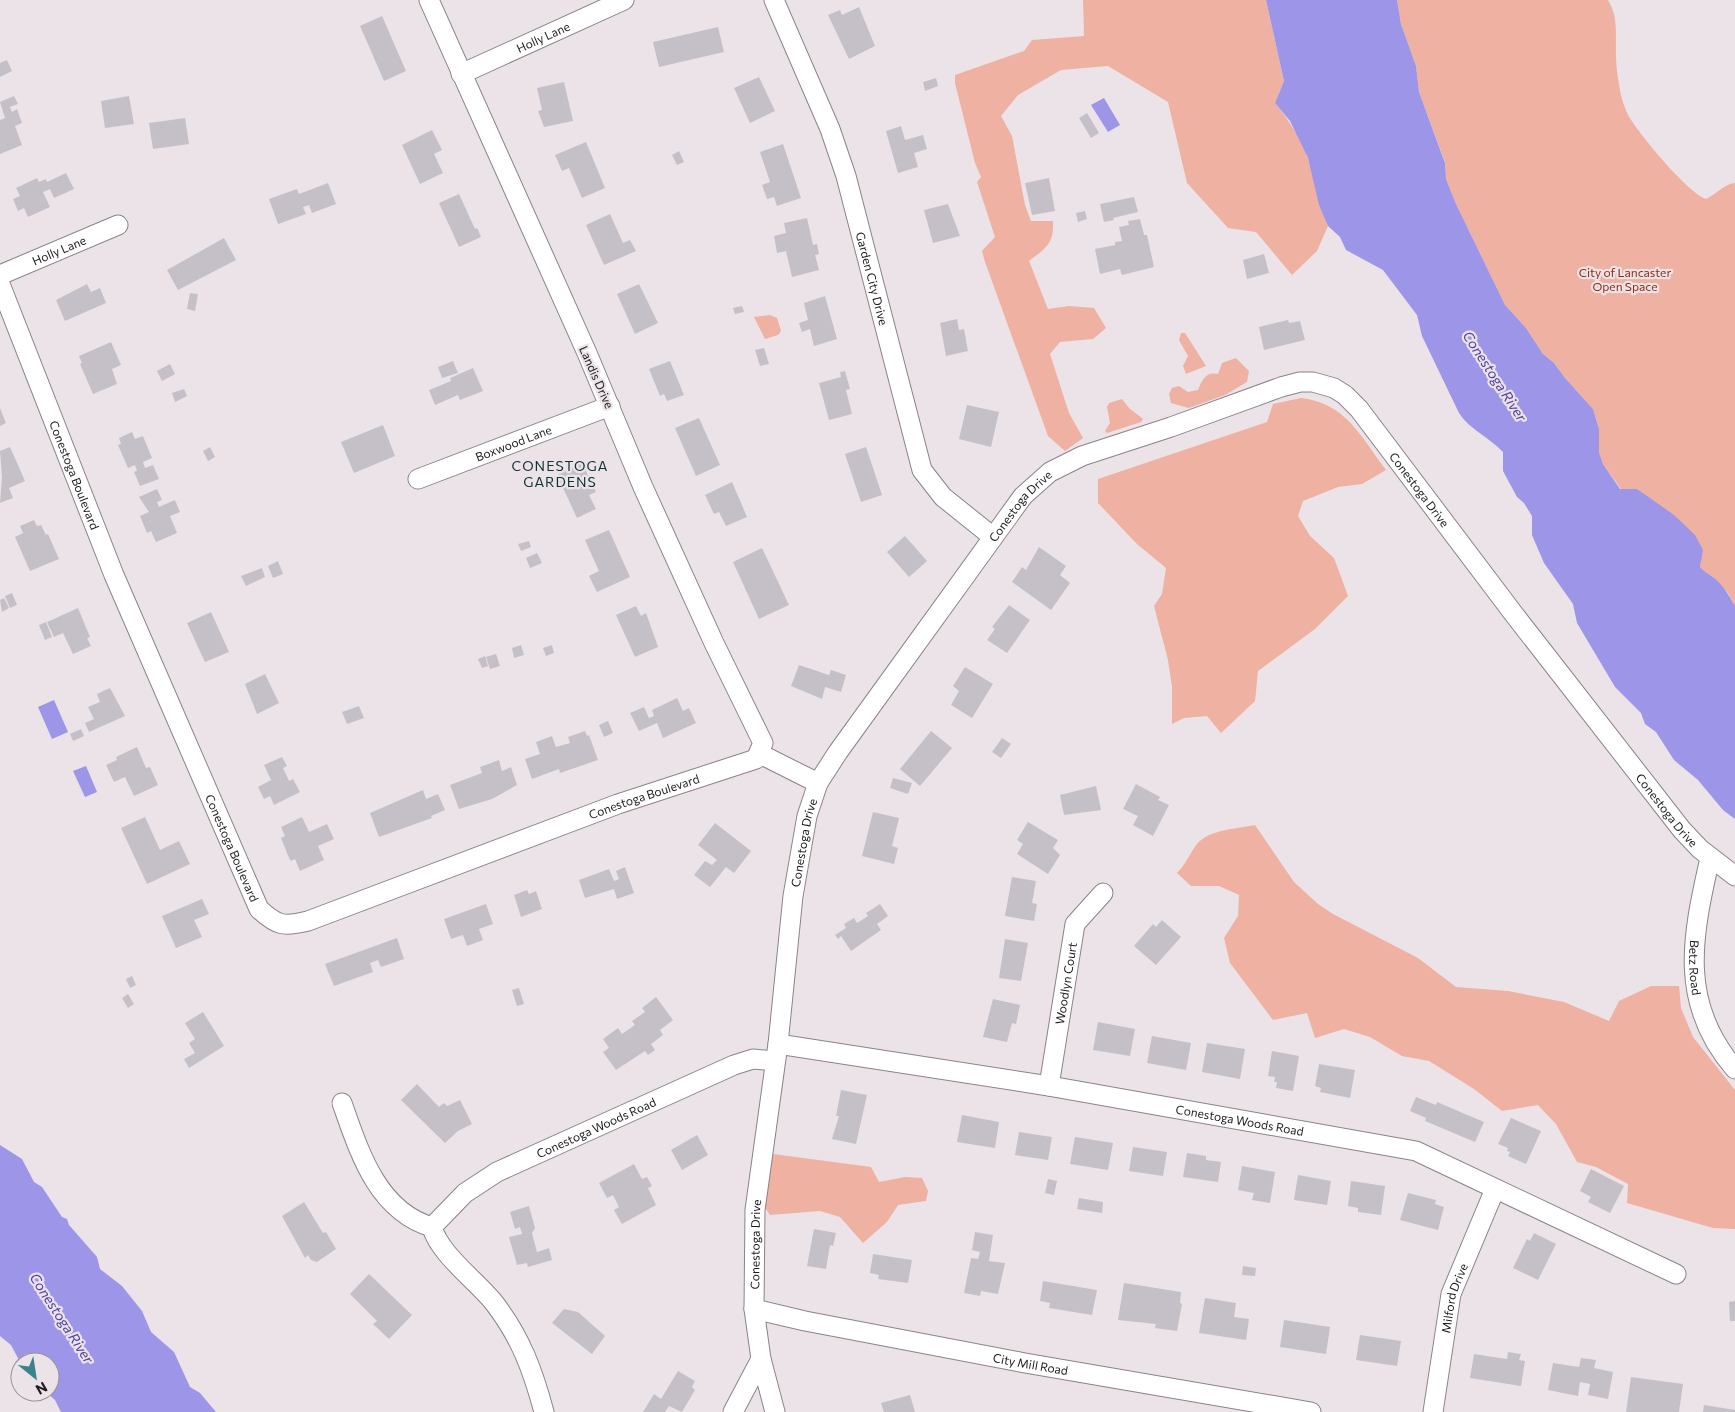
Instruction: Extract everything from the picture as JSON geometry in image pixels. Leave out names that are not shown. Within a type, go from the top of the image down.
[{"type":"street","name":"Landis Drive","points":[[429,0],[610,406],[643,487],[711,636],[763,743],[760,754]]},
{"type":"street","name":"Holly Lane","points":[[461,74],[624,0]]},
{"type":"street","name":"Garden City Drive","points":[[774,0],[827,123],[846,176],[922,470],[943,497],[993,537]]},
{"type":"street","name":"Holly Lane","points":[[0,275],[118,225]]},
{"type":"street","name":"Conestoga Boulevard","points":[[0,284],[145,649],[259,909],[272,921],[289,926],[308,921],[618,804],[756,759],[760,754]]},
{"type":"street","name":"Conestoga Drive","points":[[774,1412],[761,1359],[754,1309],[755,1210],[776,1052],[793,896],[806,816],[818,783],[838,752],[1023,496],[1050,472],[1082,456],[1171,427],[1281,387],[1313,382],[1334,388],[1345,395],[1359,409],[1682,830],[1710,858],[1735,876]]},
{"type":"street","name":"Boxwood Lane","points":[[418,479],[610,406]]},
{"type":"street","points":[[760,754],[818,783]]},
{"type":"street","name":"Betz Road","points":[[1710,858],[1697,914],[1696,987],[1699,1008],[1708,1033],[1735,1069]]},
{"type":"street","name":"Woodlyn Court","points":[[1049,1086],[1075,924],[1103,893]]},
{"type":"street","name":"Conestoga Woods Road","points":[[432,1227],[465,1193],[496,1172],[734,1065],[776,1052],[1049,1086],[1416,1151],[1676,1274]]},
{"type":"street","points":[[342,1103],[360,1151],[378,1186],[408,1216],[432,1227],[444,1249],[494,1303],[519,1337],[531,1367],[544,1412]]},
{"type":"street","name":"Milford Drive","points":[[1433,1412],[1451,1294],[1495,1189]]},
{"type":"street","name":"City Mill Road","points":[[754,1309],[805,1321],[1025,1363],[1310,1412]]},
{"type":"street","points":[[733,1412],[761,1359]]},
{"type":"green space","points":[[1083,0],[1266,0],[1284,81],[1275,103],[1302,144],[1311,167],[1328,226],[1317,251],[1292,275],[1256,232],[1228,228],[1187,183],[1168,102],[1108,66],[1061,70],[1018,95],[1001,116],[1012,136],[1025,205],[1031,221],[1053,221],[1052,235],[1048,245],[1029,261],[1048,309],[1069,306],[1094,308],[1106,328],[1093,339],[1060,342],[1050,354],[1069,413],[1083,438],[1065,451],[1048,436],[985,262],[982,251],[995,237],[977,182],[981,177],[975,163],[955,83],[955,75],[1024,51],[1032,40],[1084,36]]},
{"type":"green space","name":"City of Lancaster Open Space","points":[[1397,0],[1608,0],[1615,20],[1616,64],[1623,103],[1633,124],[1676,175],[1706,199],[1728,185],[1735,183],[1735,606],[1728,593],[1712,576],[1703,571],[1700,567],[1701,559],[1655,503],[1637,489],[1621,489],[1603,464],[1599,452],[1599,429],[1593,409],[1554,363],[1543,354],[1526,328],[1505,305],[1456,204],[1446,179],[1445,162],[1419,92],[1416,66],[1401,24]]},
{"type":"green space","points":[[770,315],[777,318],[781,331],[778,335],[765,339],[754,317]]},
{"type":"green space","points":[[1181,333],[1185,333],[1206,366],[1186,374],[1183,366],[1188,356],[1179,340]]},
{"type":"green space","points":[[1236,358],[1249,371],[1247,382],[1225,395],[1189,408],[1171,403],[1169,394],[1172,388],[1179,386],[1188,392],[1198,390],[1207,375],[1218,374],[1222,363]]},
{"type":"green space","points":[[1301,398],[1317,401],[1341,414],[1360,434],[1386,470],[1362,484],[1338,487],[1303,501],[1298,516],[1310,536],[1334,558],[1348,596],[1315,629],[1258,671],[1255,701],[1221,733],[1207,716],[1184,718],[1172,724],[1172,687],[1168,660],[1154,606],[1162,594],[1166,568],[1137,544],[1098,503],[1098,479],[1267,422],[1273,404]]},
{"type":"green space","points":[[1122,399],[1129,408],[1143,419],[1141,422],[1107,433],[1105,431],[1110,423],[1107,407],[1109,403]]},
{"type":"green space","points":[[1255,825],[1294,882],[1318,904],[1333,914],[1418,958],[1456,987],[1508,991],[1564,1002],[1609,1021],[1619,1001],[1651,986],[1679,986],[1681,1008],[1693,1037],[1735,1090],[1735,1229],[1713,1228],[1627,1203],[1628,1184],[1596,1167],[1577,1162],[1556,1124],[1538,1105],[1502,1111],[1474,1089],[1429,1061],[1402,1056],[1370,1037],[1344,1029],[1315,1038],[1307,1013],[1273,1020],[1230,963],[1224,938],[1238,916],[1239,895],[1219,886],[1191,886],[1177,873],[1202,839],[1216,832]]},
{"type":"green space","points":[[773,1154],[871,1167],[879,1182],[905,1177],[922,1178],[928,1191],[926,1201],[898,1205],[887,1222],[863,1243],[840,1217],[820,1211],[770,1215],[764,1206]]},
{"type":"water","name":"Conestoga River","points":[[1266,0],[1397,0],[1401,24],[1416,66],[1419,92],[1445,163],[1446,179],[1456,204],[1505,305],[1526,328],[1543,354],[1554,363],[1593,409],[1599,429],[1599,452],[1603,464],[1620,489],[1637,489],[1674,515],[1695,535],[1703,550],[1700,567],[1719,583],[1735,606],[1735,819],[1723,810],[1698,780],[1674,760],[1656,732],[1645,724],[1641,713],[1615,687],[1577,623],[1573,604],[1544,563],[1532,535],[1532,516],[1524,503],[1517,497],[1503,471],[1503,452],[1463,419],[1459,413],[1422,336],[1417,315],[1383,270],[1346,250],[1340,237],[1328,226],[1319,205],[1308,158],[1290,121],[1275,103],[1284,81]]},
{"type":"water","points":[[1104,98],[1120,125],[1108,132],[1091,105]]},
{"type":"water","points":[[54,700],[68,732],[52,739],[38,707]]},
{"type":"water","points":[[86,766],[97,792],[85,797],[73,771]]},
{"type":"water","name":"Conestoga River","points":[[0,1145],[22,1159],[34,1182],[42,1187],[62,1217],[67,1219],[69,1225],[97,1257],[100,1269],[122,1286],[142,1311],[151,1332],[174,1352],[190,1387],[200,1393],[216,1412],[61,1412],[56,1402],[60,1402],[60,1352],[15,1352],[11,1345],[0,1336]]},
{"type":"building","points":[[859,7],[875,46],[849,59],[828,15],[840,10],[842,15]]},
{"type":"building","points":[[382,16],[406,71],[384,81],[360,26]]},
{"type":"building","points":[[718,27],[724,52],[659,67],[653,42]]},
{"type":"building","points":[[7,60],[12,71],[0,77],[0,63]]},
{"type":"building","points":[[759,77],[775,111],[750,123],[734,88]]},
{"type":"building","points":[[936,78],[938,86],[925,91],[923,82]]},
{"type":"building","points":[[564,82],[573,121],[544,127],[538,111],[542,110],[537,88]]},
{"type":"building","points":[[14,96],[18,104],[10,107],[12,112],[17,109],[22,123],[15,126],[22,145],[0,154],[0,120],[5,118],[0,102]]},
{"type":"building","points":[[129,96],[134,124],[105,128],[101,101]]},
{"type":"building","points":[[1087,113],[1099,133],[1091,138],[1079,118]]},
{"type":"building","points":[[185,118],[189,144],[153,149],[149,123]]},
{"type":"building","points":[[901,126],[905,140],[923,135],[927,149],[914,153],[918,167],[898,173],[886,131]]},
{"type":"building","points":[[432,130],[442,150],[434,154],[443,173],[420,184],[402,145]]},
{"type":"building","points":[[586,142],[605,188],[582,198],[569,168],[562,171],[555,155]]},
{"type":"building","points":[[783,144],[801,198],[777,206],[774,197],[767,199],[762,185],[770,182],[760,152]]},
{"type":"building","points":[[679,151],[684,162],[677,165],[672,155]]},
{"type":"building","points":[[66,173],[74,189],[54,198],[50,189],[43,192],[50,207],[28,217],[24,208],[18,211],[13,199],[20,196],[16,188],[37,178],[39,182],[46,179],[47,182]]},
{"type":"building","points":[[1049,178],[1055,211],[1032,215],[1025,183]]},
{"type":"building","points":[[328,183],[336,204],[312,213],[309,205],[303,207],[306,214],[278,224],[269,199],[297,189],[299,194]]},
{"type":"building","points":[[459,194],[475,229],[477,228],[481,237],[459,247],[439,203]]},
{"type":"building","points":[[1134,197],[1138,212],[1104,222],[1100,204]]},
{"type":"building","points":[[948,204],[960,236],[933,243],[924,210]]},
{"type":"building","points":[[1085,211],[1087,219],[1078,222],[1076,213]]},
{"type":"building","points":[[610,214],[623,243],[630,240],[636,251],[604,265],[586,225]]},
{"type":"building","points":[[807,218],[813,245],[817,244],[819,254],[815,255],[819,270],[792,277],[786,251],[777,253],[774,236],[786,233],[784,223]]},
{"type":"building","points":[[1140,219],[1144,235],[1147,235],[1154,267],[1122,275],[1120,269],[1100,274],[1095,249],[1115,245],[1115,242],[1122,241],[1119,227],[1129,225],[1128,221]]},
{"type":"building","points":[[224,238],[236,260],[178,290],[167,270]]},
{"type":"building","points":[[1264,254],[1269,273],[1247,279],[1243,260]]},
{"type":"building","points":[[87,284],[91,292],[100,288],[106,303],[65,321],[56,300]]},
{"type":"building","points":[[639,284],[658,323],[635,334],[617,294]]},
{"type":"building","points":[[190,293],[198,294],[195,311],[187,309]]},
{"type":"building","points":[[825,296],[837,339],[814,346],[810,329],[802,332],[799,323],[808,320],[804,303]]},
{"type":"building","points":[[742,306],[744,312],[735,314],[733,308]]},
{"type":"building","points":[[957,319],[959,330],[964,329],[968,351],[946,356],[940,323]]},
{"type":"building","points":[[1288,320],[1289,323],[1300,321],[1305,340],[1264,350],[1259,327]]},
{"type":"building","points":[[111,342],[121,365],[112,369],[117,384],[93,394],[80,364],[82,363],[79,356]]},
{"type":"building","points":[[764,348],[769,364],[760,366],[755,350]]},
{"type":"building","points":[[453,361],[458,373],[442,378],[438,367]]},
{"type":"building","points":[[670,361],[684,395],[667,401],[664,394],[660,396],[649,369]]},
{"type":"building","points":[[170,364],[175,374],[162,381],[157,371]]},
{"type":"building","points":[[473,368],[483,391],[460,400],[458,395],[435,405],[429,390],[451,381],[450,378]]},
{"type":"building","points":[[845,371],[850,389],[846,390],[852,414],[829,420],[819,383],[841,377],[840,372]]},
{"type":"building","points":[[184,389],[187,396],[175,402],[172,393]]},
{"type":"building","points":[[967,405],[999,412],[991,447],[959,439]]},
{"type":"building","points":[[0,408],[6,423],[0,426]]},
{"type":"building","points":[[699,418],[720,465],[696,476],[675,428]]},
{"type":"building","points":[[383,425],[395,456],[354,473],[341,442]]},
{"type":"building","points":[[132,432],[135,439],[143,436],[152,458],[143,462],[145,468],[153,465],[159,479],[140,486],[134,472],[137,471],[135,465],[128,468],[118,445],[121,444],[119,438]]},
{"type":"building","points":[[10,447],[25,481],[9,488],[13,498],[0,503],[2,477],[0,451]]},
{"type":"building","points":[[210,447],[215,457],[208,461],[203,451]]},
{"type":"building","points":[[866,447],[882,495],[861,502],[845,454]]},
{"type":"building","points":[[582,463],[596,492],[589,495],[596,509],[577,518],[557,475]]},
{"type":"building","points":[[732,482],[747,517],[726,526],[719,512],[714,514],[705,495]]},
{"type":"building","points":[[157,489],[162,500],[157,502],[159,507],[175,500],[180,512],[170,516],[177,533],[156,542],[151,531],[147,533],[140,516],[149,512],[139,497]]},
{"type":"building","points":[[34,520],[37,526],[41,525],[46,535],[48,534],[59,559],[30,571],[15,537],[23,533],[20,526]]},
{"type":"building","points":[[609,530],[630,577],[597,592],[589,576],[599,571],[585,540]]},
{"type":"building","points":[[905,536],[927,561],[909,577],[887,552]]},
{"type":"building","points":[[529,541],[531,547],[521,551],[518,544]]},
{"type":"building","points":[[1039,547],[1066,566],[1060,575],[1070,583],[1051,610],[1012,582],[1022,567],[1026,570]]},
{"type":"building","points":[[762,548],[789,605],[759,619],[733,562]]},
{"type":"building","points":[[537,553],[542,563],[530,568],[526,558]]},
{"type":"building","points":[[278,561],[283,574],[273,578],[268,566]]},
{"type":"building","points":[[262,568],[265,577],[246,586],[241,576]]},
{"type":"building","points":[[12,593],[17,605],[10,608],[5,596]]},
{"type":"building","points":[[4,598],[9,608],[2,612],[0,600]]},
{"type":"building","points":[[1009,605],[1030,620],[1007,653],[987,640],[995,629],[992,627]]},
{"type":"building","points":[[636,606],[641,616],[646,613],[658,647],[635,657],[616,615]]},
{"type":"building","points":[[78,608],[90,637],[87,638],[91,646],[73,654],[63,633],[54,637],[47,622]]},
{"type":"building","points":[[211,612],[229,652],[205,662],[187,623]]},
{"type":"building","points":[[46,622],[52,637],[45,640],[39,625]]},
{"type":"building","points":[[521,645],[524,655],[514,658],[512,648]]},
{"type":"building","points":[[552,645],[554,653],[546,656],[543,648]]},
{"type":"building","points":[[496,654],[500,666],[490,669],[486,657]]},
{"type":"building","points":[[485,656],[488,666],[482,668],[478,659]]},
{"type":"building","points":[[799,665],[829,675],[831,670],[846,675],[841,692],[825,687],[822,699],[791,686]]},
{"type":"building","points":[[965,667],[993,684],[972,718],[951,705],[959,691],[953,686]]},
{"type":"building","points":[[265,674],[279,703],[257,714],[245,684]]},
{"type":"building","points":[[110,688],[125,716],[89,732],[85,723],[94,719],[88,707],[100,702],[97,694]]},
{"type":"building","points":[[677,698],[683,711],[689,708],[696,723],[663,738],[657,723],[639,731],[630,713],[644,707],[649,718],[654,716],[652,710]]},
{"type":"building","points":[[359,706],[364,718],[347,724],[342,712]]},
{"type":"building","points":[[608,721],[613,733],[604,737],[599,725]]},
{"type":"building","points":[[81,729],[84,736],[73,741],[70,734]]},
{"type":"building","points":[[585,731],[587,736],[589,735],[598,760],[560,773],[559,769],[532,779],[525,759],[540,754],[536,742],[552,736],[556,747],[570,743],[568,737]]},
{"type":"building","points":[[931,731],[952,748],[920,786],[900,769]]},
{"type":"building","points":[[1002,738],[1011,744],[1001,758],[992,752]]},
{"type":"building","points":[[137,747],[146,768],[150,767],[158,785],[134,796],[125,777],[114,782],[106,765],[117,760],[116,757]]},
{"type":"building","points":[[282,757],[287,766],[283,768],[289,781],[293,779],[300,792],[274,805],[270,796],[264,799],[258,787],[271,780],[264,765]]},
{"type":"building","points":[[499,760],[502,771],[511,767],[517,785],[492,799],[459,809],[450,785],[482,773],[480,767]]},
{"type":"building","points":[[893,778],[912,783],[908,794],[890,788]]},
{"type":"building","points":[[1136,784],[1160,797],[1158,800],[1169,805],[1153,836],[1133,825],[1138,816],[1123,809]]},
{"type":"building","points":[[1096,786],[1101,810],[1064,815],[1060,795]]},
{"type":"building","points":[[423,790],[426,799],[438,794],[445,810],[431,816],[432,818],[379,837],[370,813]]},
{"type":"building","points":[[873,812],[899,818],[892,846],[898,848],[894,864],[862,856]]},
{"type":"building","points":[[145,817],[160,850],[179,841],[190,864],[147,884],[121,828]]},
{"type":"building","points":[[302,817],[309,832],[327,824],[334,839],[318,846],[324,860],[300,871],[295,859],[291,861],[289,858],[281,838],[285,836],[281,827]]},
{"type":"building","points":[[1028,822],[1058,840],[1053,848],[1060,855],[1048,874],[1017,854],[1023,844],[1017,840]]},
{"type":"building","points":[[715,823],[751,851],[734,873],[726,867],[710,887],[694,875],[705,861],[712,865],[717,860],[698,845]]},
{"type":"building","points":[[625,867],[634,893],[617,899],[614,889],[585,898],[579,880],[609,869],[614,881],[619,879],[616,871]]},
{"type":"building","points":[[1012,877],[1036,881],[1032,903],[1037,904],[1034,921],[1005,916]]},
{"type":"building","points":[[527,890],[529,894],[536,891],[542,909],[521,917],[514,895]]},
{"type":"building","points":[[202,899],[209,914],[194,920],[202,937],[176,948],[162,916]]},
{"type":"building","points":[[486,904],[493,924],[479,929],[483,940],[467,946],[463,935],[451,939],[444,919]]},
{"type":"building","points":[[880,904],[888,916],[877,924],[881,930],[851,951],[841,936],[838,939],[835,935],[846,928],[844,924],[854,918],[857,923],[868,916],[866,913]]},
{"type":"building","points":[[1162,920],[1181,937],[1156,965],[1134,946],[1153,924],[1156,927]]},
{"type":"building","points":[[397,938],[404,959],[381,967],[378,960],[370,963],[373,972],[334,986],[325,964]]},
{"type":"building","points":[[1005,939],[1028,943],[1021,981],[999,978]]},
{"type":"building","points":[[132,976],[136,985],[130,988],[126,979]]},
{"type":"building","points":[[519,988],[524,1004],[517,1006],[512,990]]},
{"type":"building","points":[[128,994],[134,1004],[128,1008],[122,998]]},
{"type":"building","points":[[656,997],[673,1020],[660,1030],[663,1035],[651,1044],[655,1050],[648,1055],[645,1051],[616,1070],[603,1052],[609,1048],[603,1039],[618,1028],[622,1034],[635,1025],[632,1021],[645,1012],[642,1008]]},
{"type":"building","points":[[993,999],[1020,1005],[1016,1024],[1012,1023],[1007,1042],[983,1037]]},
{"type":"building","points":[[203,1012],[224,1046],[189,1068],[184,1059],[195,1053],[189,1043],[195,1039],[185,1023]]},
{"type":"building","points":[[1098,1022],[1135,1029],[1130,1056],[1093,1050]]},
{"type":"building","points":[[1152,1036],[1191,1043],[1186,1070],[1147,1063]]},
{"type":"building","points":[[1207,1043],[1245,1049],[1240,1079],[1202,1072]]},
{"type":"building","points":[[1272,1051],[1299,1056],[1293,1091],[1276,1088],[1277,1082],[1274,1082],[1275,1077],[1268,1076]]},
{"type":"building","points":[[1319,1064],[1355,1070],[1350,1098],[1320,1092],[1321,1088],[1315,1086]]},
{"type":"building","points":[[417,1084],[439,1107],[444,1103],[447,1106],[460,1100],[472,1124],[458,1131],[445,1143],[401,1100]]},
{"type":"building","points":[[841,1090],[867,1095],[856,1144],[832,1139],[839,1116],[836,1116]]},
{"type":"building","points":[[1416,1097],[1436,1105],[1437,1102],[1484,1122],[1475,1142],[1425,1121],[1426,1118],[1410,1111]]},
{"type":"building","points":[[962,1115],[999,1122],[995,1148],[957,1142]]},
{"type":"building","points":[[1511,1118],[1541,1131],[1526,1164],[1508,1156],[1510,1152],[1507,1151],[1508,1148],[1498,1144]]},
{"type":"building","points":[[1019,1132],[1052,1137],[1048,1160],[1015,1155]]},
{"type":"building","points":[[697,1135],[708,1155],[682,1170],[671,1150]]},
{"type":"building","points":[[1075,1137],[1113,1143],[1108,1170],[1070,1164]]},
{"type":"building","points":[[1133,1147],[1167,1152],[1163,1176],[1129,1171]]},
{"type":"building","points":[[1187,1153],[1206,1156],[1206,1160],[1221,1162],[1218,1182],[1183,1177]]},
{"type":"building","points":[[634,1164],[642,1179],[647,1177],[652,1186],[648,1188],[656,1205],[622,1224],[614,1210],[619,1207],[613,1195],[607,1198],[599,1183]]},
{"type":"building","points":[[1242,1166],[1275,1172],[1270,1203],[1252,1200],[1254,1193],[1238,1190]]},
{"type":"building","points":[[1591,1169],[1624,1186],[1610,1213],[1588,1202],[1591,1197],[1580,1191]]},
{"type":"building","points":[[1298,1175],[1331,1181],[1327,1205],[1294,1200]]},
{"type":"building","points":[[1048,1179],[1057,1181],[1054,1195],[1045,1193]]},
{"type":"building","points":[[1351,1181],[1385,1186],[1381,1215],[1358,1212],[1358,1208],[1348,1206]]},
{"type":"building","points":[[1408,1193],[1436,1200],[1435,1204],[1444,1207],[1438,1230],[1400,1220]]},
{"type":"building","points":[[1079,1198],[1103,1202],[1102,1213],[1077,1209]]},
{"type":"building","points":[[304,1202],[323,1233],[326,1232],[336,1249],[317,1262],[311,1260],[308,1255],[305,1258],[282,1216]]},
{"type":"building","points":[[529,1206],[535,1228],[532,1233],[537,1252],[549,1248],[552,1260],[528,1267],[527,1263],[517,1265],[509,1237],[522,1234],[520,1227],[515,1229],[510,1212]]},
{"type":"building","points":[[814,1229],[836,1233],[833,1246],[830,1245],[826,1269],[807,1266]]},
{"type":"building","points":[[975,1232],[993,1235],[989,1261],[1005,1263],[998,1294],[981,1291],[980,1296],[964,1293],[971,1258],[978,1259],[980,1252],[972,1250]]},
{"type":"building","points":[[1534,1233],[1556,1244],[1538,1280],[1513,1268],[1527,1239],[1530,1241]]},
{"type":"building","points":[[873,1254],[912,1260],[908,1283],[878,1279],[879,1275],[870,1273]]},
{"type":"building","points":[[1243,1266],[1256,1268],[1255,1276],[1242,1275]]},
{"type":"building","points":[[369,1274],[412,1315],[389,1339],[373,1324],[377,1321],[350,1294]]},
{"type":"building","points":[[1043,1281],[1097,1290],[1092,1315],[1049,1308],[1050,1303],[1040,1301]]},
{"type":"building","points":[[1124,1283],[1181,1292],[1180,1303],[1182,1304],[1177,1331],[1155,1328],[1156,1324],[1118,1320]]},
{"type":"building","points":[[1205,1298],[1236,1303],[1234,1317],[1249,1319],[1246,1340],[1199,1333]]},
{"type":"building","points":[[1735,1301],[1735,1321],[1730,1321],[1729,1302]]},
{"type":"building","points":[[564,1309],[578,1312],[605,1336],[592,1354],[552,1323]]},
{"type":"building","points":[[1284,1320],[1330,1327],[1326,1354],[1280,1347]]},
{"type":"building","points":[[1360,1335],[1401,1341],[1397,1366],[1356,1360]]},
{"type":"building","points":[[1508,1352],[1521,1354],[1519,1360],[1525,1361],[1521,1386],[1470,1378],[1474,1354],[1507,1359]]},
{"type":"building","points":[[1581,1358],[1596,1360],[1594,1368],[1613,1372],[1608,1399],[1588,1395],[1590,1384],[1580,1382],[1578,1396],[1548,1390],[1553,1363],[1579,1367]]},
{"type":"building","points":[[678,1371],[695,1381],[692,1387],[695,1390],[682,1412],[669,1406],[665,1412],[643,1412],[654,1394],[661,1399]]},
{"type":"building","points":[[1631,1377],[1683,1384],[1679,1412],[1626,1412]]},
{"type":"building","points":[[910,1395],[915,1412],[884,1412],[881,1403]]},
{"type":"building","points":[[1704,1405],[1735,1410],[1735,1412],[1703,1412]]},
{"type":"district","name":"CONESTOGA GARDENS","points":[[560,474]]}]
